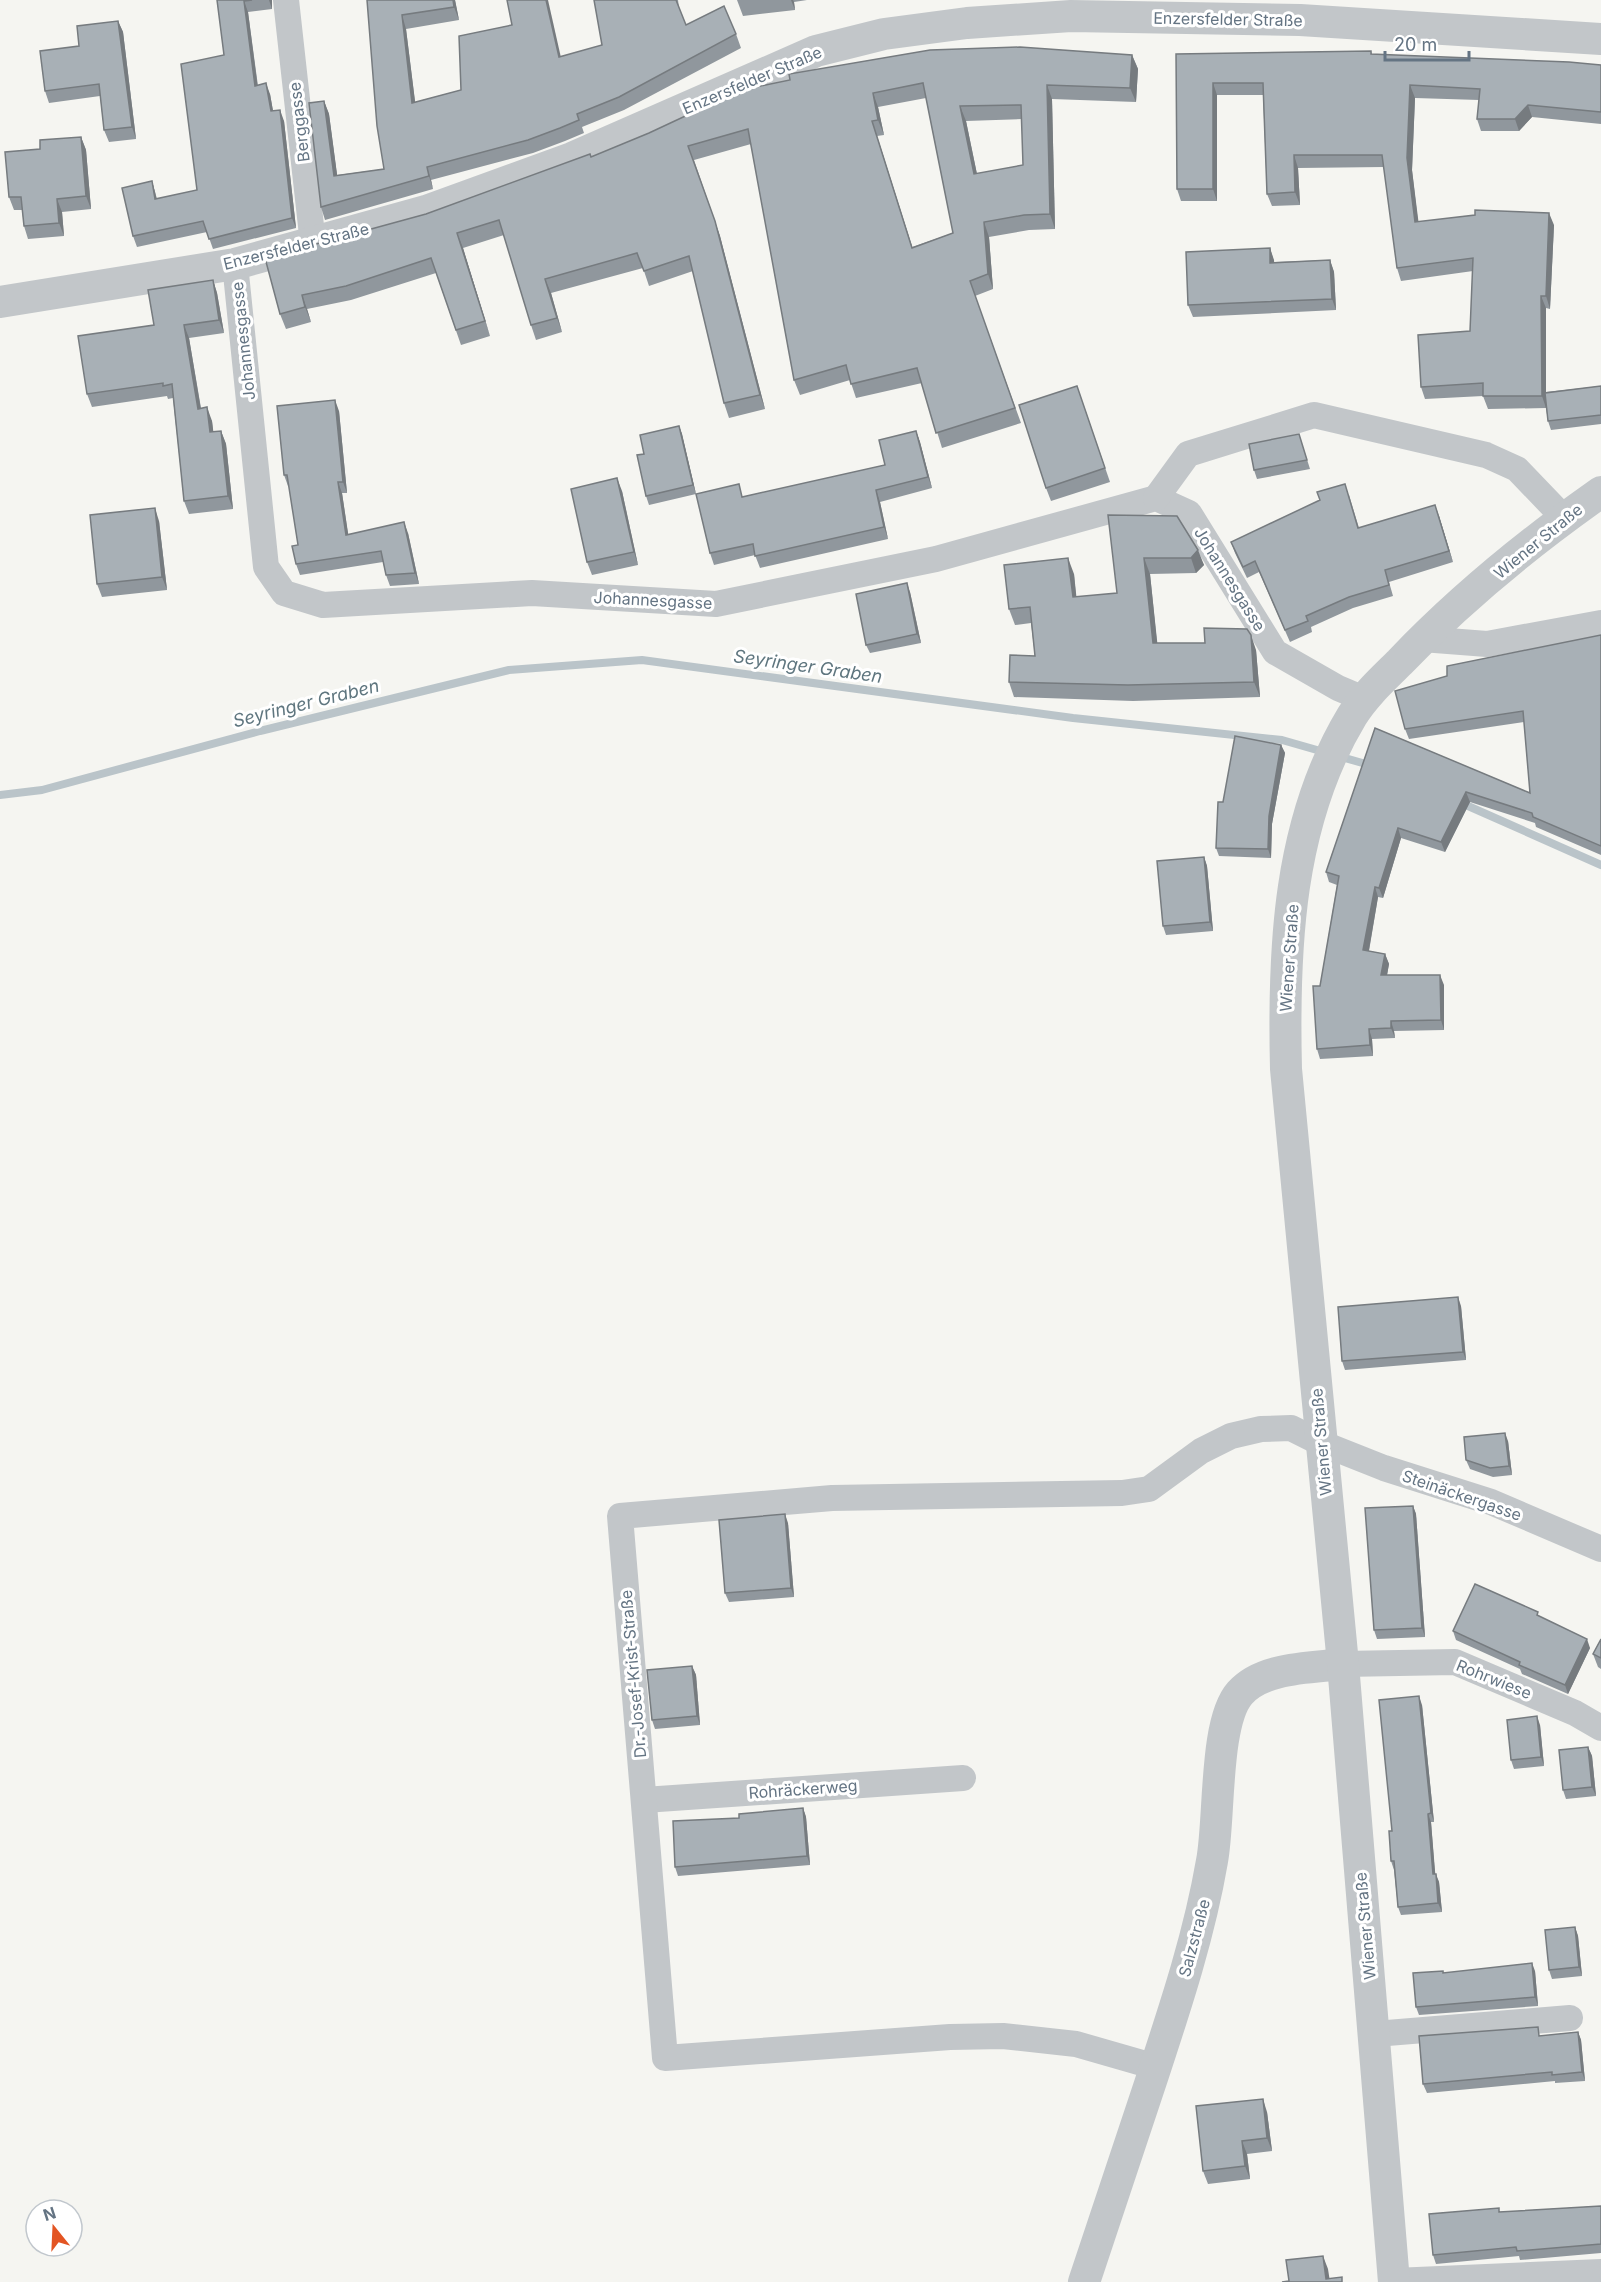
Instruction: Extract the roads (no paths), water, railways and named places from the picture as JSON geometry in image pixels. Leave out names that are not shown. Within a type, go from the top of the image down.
[{"type":"street","name":"Berggasse","points":[[285,0],[313,244]]},
{"type":"street","name":"Enzersfelder Straße","points":[[0,302],[235,264],[426,211],[572,158],[816,51],[885,34],[967,23],[1071,16],[1300,21],[1601,39]]},
{"type":"street","name":"Johannesgasse","points":[[235,264],[266,567],[284,593],[323,604],[532,593],[716,604],[936,559],[1156,498],[1189,513],[1275,652],[1338,688],[1358,708]]},
{"type":"street","points":[[1156,498],[1188,454],[1314,415],[1486,455],[1517,469],[1564,518]]},
{"type":"street","name":"Wiener Straße","points":[[1394,2281],[1343,1664],[1286,1069],[1284,999],[1288,927],[1298,863],[1323,773],[1358,708],[1422,639],[1564,518],[1601,492]]},
{"type":"street","points":[[1422,639],[1487,644],[1601,623]]},
{"type":"street","name":"Dr.-Josef-Krist-Straße","points":[[1156,2067],[1076,2044],[1004,2036],[950,2037],[665,2058],[621,1516],[832,1498],[1122,1493],[1149,1489],[1201,1451],[1231,1436],[1261,1429],[1291,1428],[1321,1443]]},
{"type":"street","name":"Steinäckergasse","points":[[1321,1443],[1384,1468],[1491,1502],[1601,1550]]},
{"type":"street","name":"Rohrwiese","points":[[1343,1664],[1455,1662],[1575,1713],[1601,1728]]},
{"type":"street","name":"Salzstraße","points":[[1084,2282],[1156,2067],[1202,1914],[1217,1836],[1223,1742],[1232,1707],[1239,1694],[1263,1678],[1289,1671],[1343,1664]]},
{"type":"street","name":"Rohräckerweg","points":[[644,1800],[963,1778]]},
{"type":"street","points":[[1375,2034],[1570,2018]]},
{"type":"street","points":[[1394,2281],[1601,2272]]},
{"type":"waterway","name":"Seyringer Graben","points":[[0,795],[42,790],[260,731],[509,670],[642,660],[1073,718],[1282,740],[1373,766]]},
{"type":"waterway","name":"Seyringer Graben","points":[[1459,802],[1601,865]]}]
